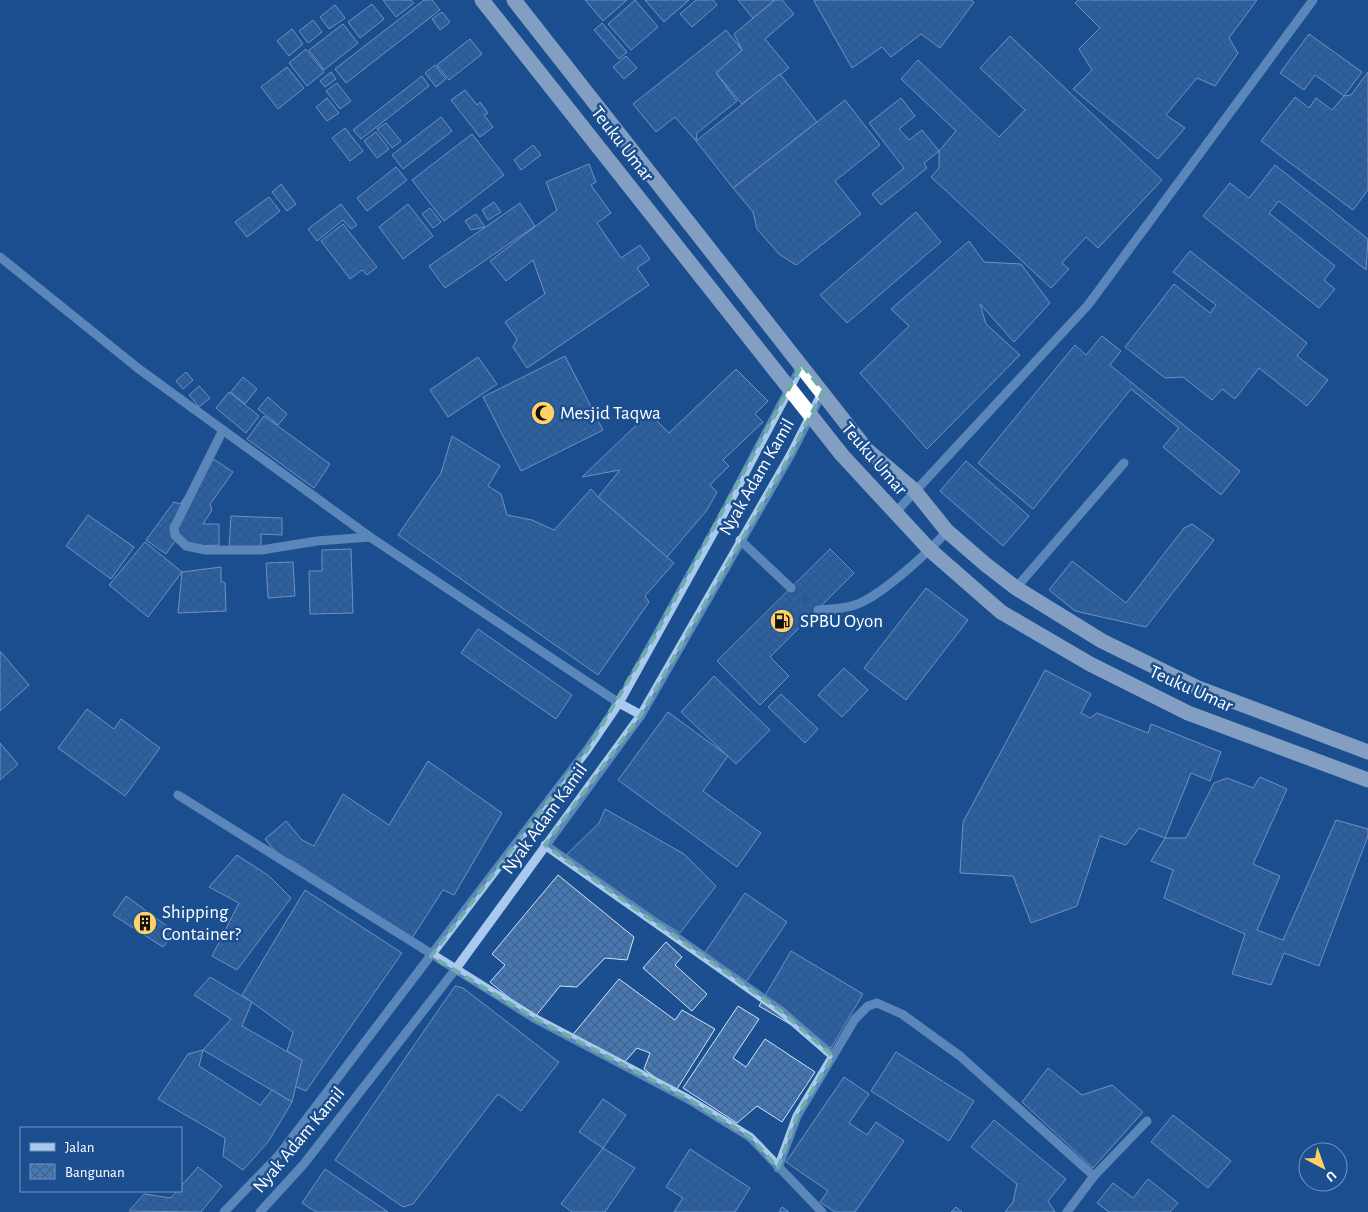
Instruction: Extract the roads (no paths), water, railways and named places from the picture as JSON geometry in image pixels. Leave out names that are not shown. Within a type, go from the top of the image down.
[{"type":"highway","name":"Teuku Umar","points":[[482,0],[842,455],[930,550],[1001,612],[1090,664],[1188,713],[1368,780]]},
{"type":"highway","name":"Teuku Umar","points":[[514,0],[868,450],[914,490],[947,531],[1016,588],[1102,641],[1198,688],[1368,752]]},
{"type":"street","points":[[895,513],[914,490],[1088,305],[1313,0]]},
{"type":"street","points":[[0,257],[139,369],[370,537],[618,703],[641,715]]},
{"type":"street","points":[[224,1212],[279,1155],[576,766],[618,703],[802,365]]},
{"type":"street","name":"Nyak Adam Kamil","points":[[260,1212],[303,1165],[455,970],[641,715],[823,392]]},
{"type":"street","points":[[223,430],[174,528],[175,535],[186,546],[206,550],[260,550],[317,541],[370,537]]},
{"type":"street","points":[[1016,588],[1124,463]]},
{"type":"street","points":[[818,610],[849,607],[870,598],[930,550],[947,531]]},
{"type":"street","points":[[740,540],[791,588]]},
{"type":"street","points":[[178,795],[431,956],[534,1018],[688,1099],[750,1137],[822,1212]]},
{"type":"street","points":[[545,845],[781,1011],[832,1056]]},
{"type":"street","points":[[778,1168],[797,1116],[832,1056],[855,1018],[868,1006],[877,1003],[890,1007],[960,1056],[1094,1176]]},
{"type":"street","points":[[1067,1212],[1094,1176],[1147,1121]]},
{"type":"tunnel","points":[[791,588],[818,610]]},
{"type":"place","name":"Mesjid Taqwa","points":[[543,413]]},
{"type":"place","name":"SPBU Oyon","points":[[782,621]]},
{"type":"place","name":"Shipping Container?","points":[[145,923]]}]
